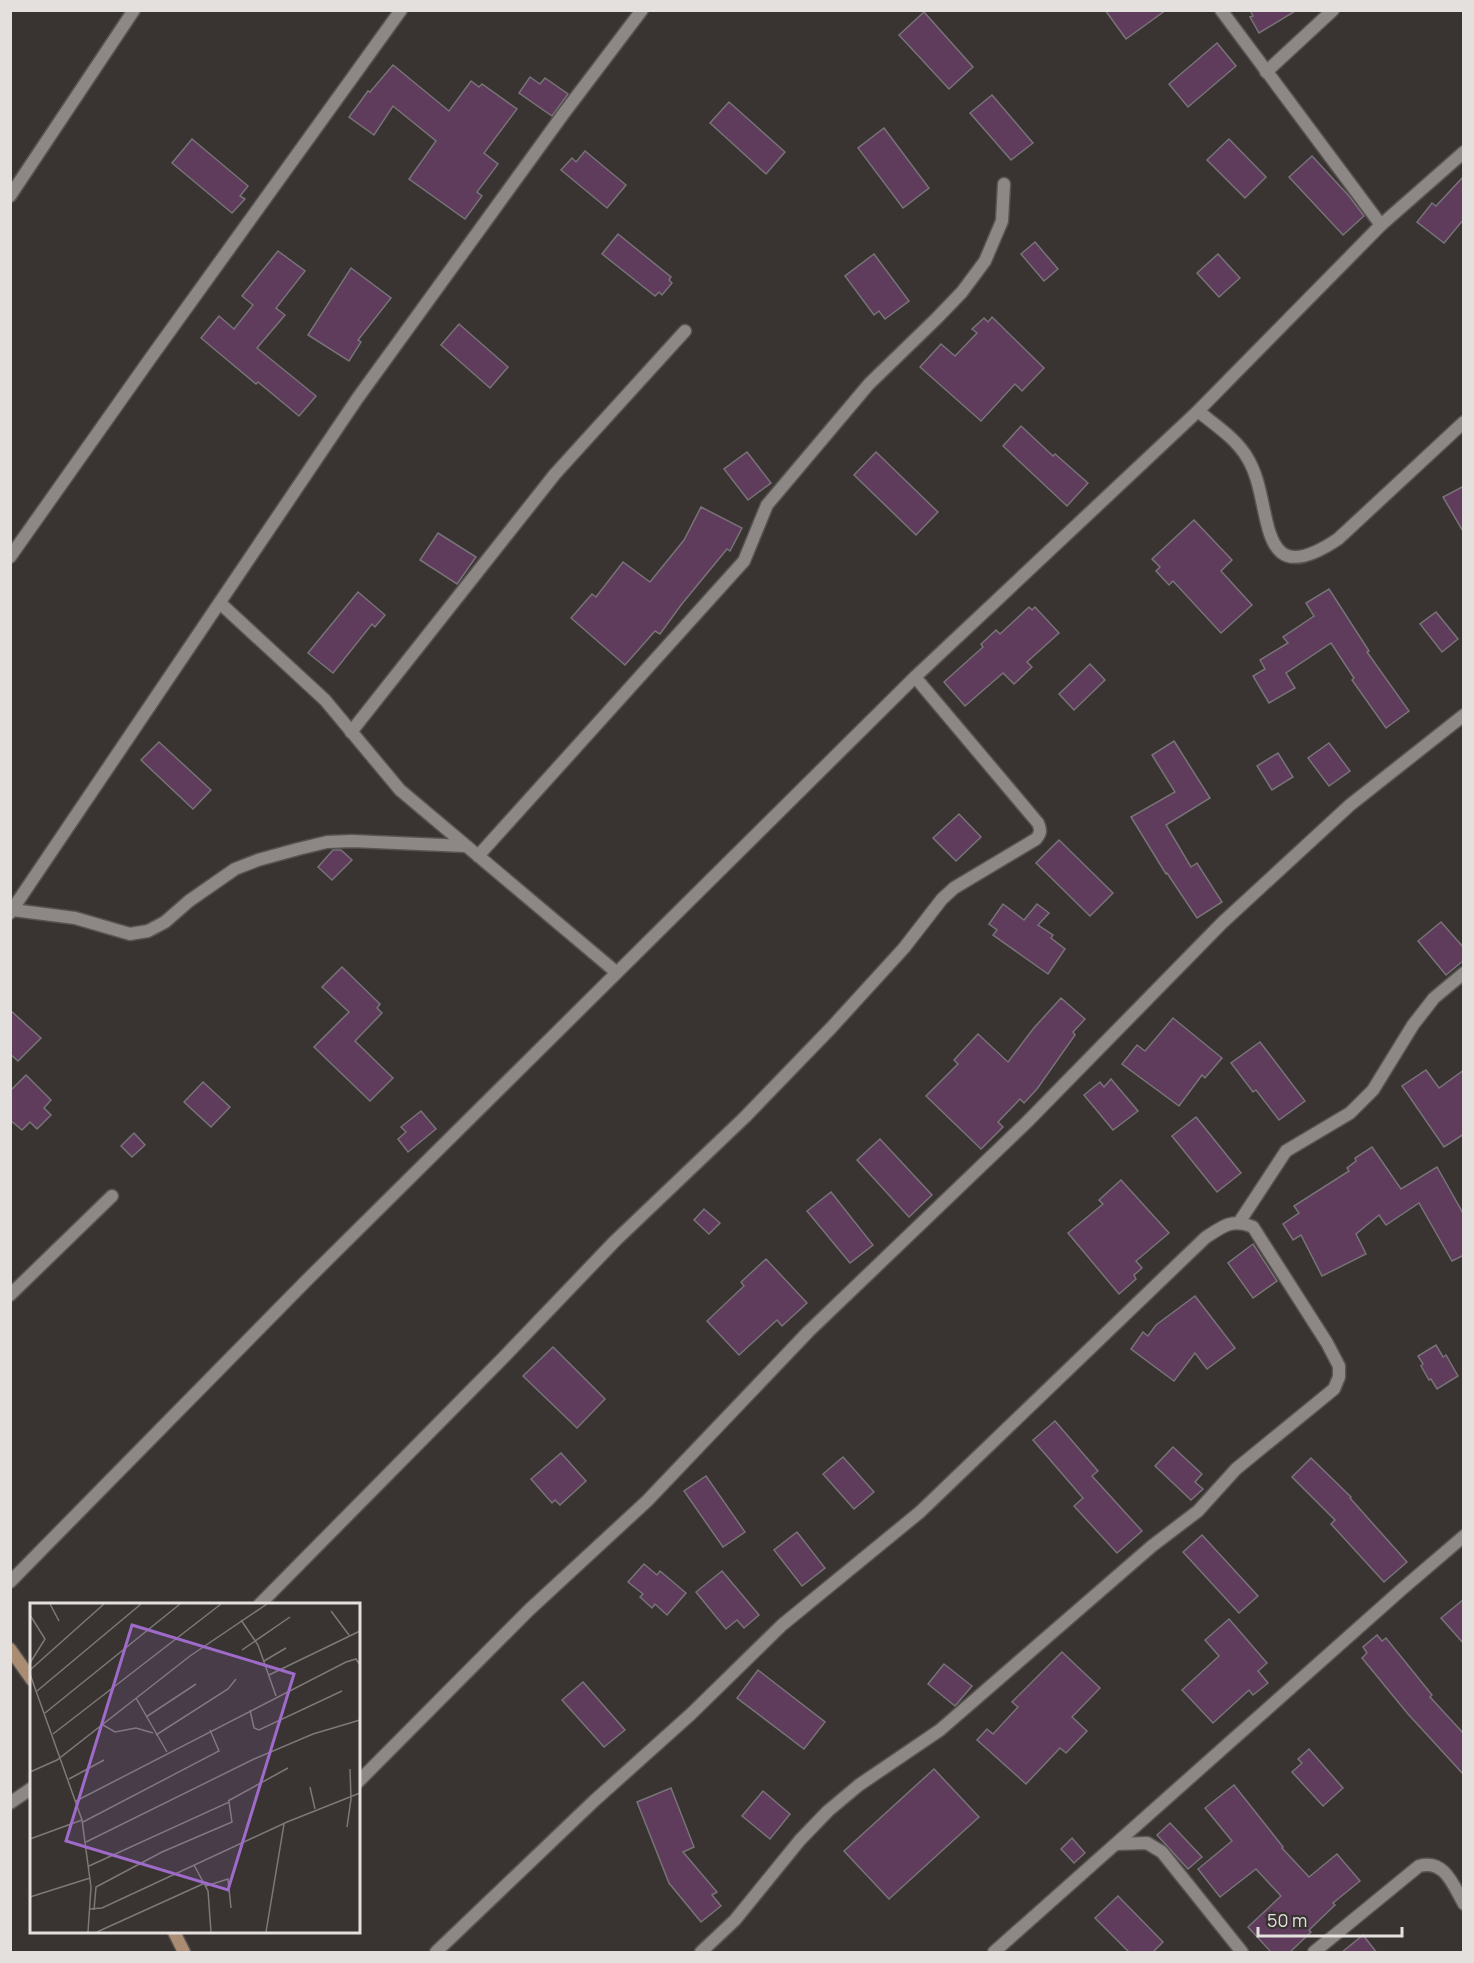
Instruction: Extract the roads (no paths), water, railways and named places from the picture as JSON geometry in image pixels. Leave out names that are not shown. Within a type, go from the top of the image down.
[{"type":"street","points":[[10,196],[134,10]]},
{"type":"street","points":[[10,557],[145,365],[401,10]]},
{"type":"street","points":[[465,846],[352,841],[327,842],[298,849],[235,869],[189,900],[165,922],[148,931],[130,934],[75,918],[12,911],[357,399],[564,113],[642,10]]},
{"type":"street","points":[[1221,10],[1381,225]]},
{"type":"street","points":[[1266,72],[1333,10]]},
{"type":"street","points":[[10,1582],[308,1279],[915,677],[1198,411],[1381,225],[1464,152]]},
{"type":"street","points":[[478,856],[744,561],[768,505],[869,384],[962,292],[985,261],[1002,221],[1004,184]]},
{"type":"street","points":[[351,732],[555,474],[685,331]]},
{"type":"street","points":[[1198,411],[1239,446],[1249,460],[1275,546],[1285,556],[1300,558],[1320,552],[1338,539],[1464,422]]},
{"type":"street","points":[[220,603],[325,700],[400,790],[616,972]]},
{"type":"street","points":[[262,1603],[503,1359],[615,1241],[745,1117],[831,1029],[904,948],[942,899],[954,888],[1036,839],[1040,834],[1038,823],[915,677]]},
{"type":"street","points":[[360,1780],[529,1610],[647,1501],[808,1332],[1027,1122],[1222,923],[1350,805],[1464,715]]},
{"type":"street","points":[[1240,1221],[1286,1151],[1350,1113],[1373,1090],[1413,1025],[1434,998],[1464,973]]},
{"type":"street","points":[[10,1295],[112,1196]]},
{"type":"street","points":[[436,1953],[594,1801],[691,1714],[782,1625],[920,1512],[1205,1238],[1225,1225],[1240,1221],[1253,1227],[1340,1366],[1339,1377],[1334,1389],[1236,1469],[1198,1511],[1152,1546],[940,1730],[859,1785],[828,1811],[800,1840],[735,1920],[701,1953]]},
{"type":"street","points":[[994,1953],[1464,1536]]},
{"type":"street","points":[[10,1649],[30,1677]]},
{"type":"street","points":[[10,1803],[30,1789]]},
{"type":"street","points":[[1118,1844],[1147,1843],[1162,1852],[1242,1953]]},
{"type":"street","points":[[1314,1953],[1419,1866],[1429,1863],[1440,1867],[1464,1904]]},
{"type":"street","points":[[174,1933],[184,1953]]}]
